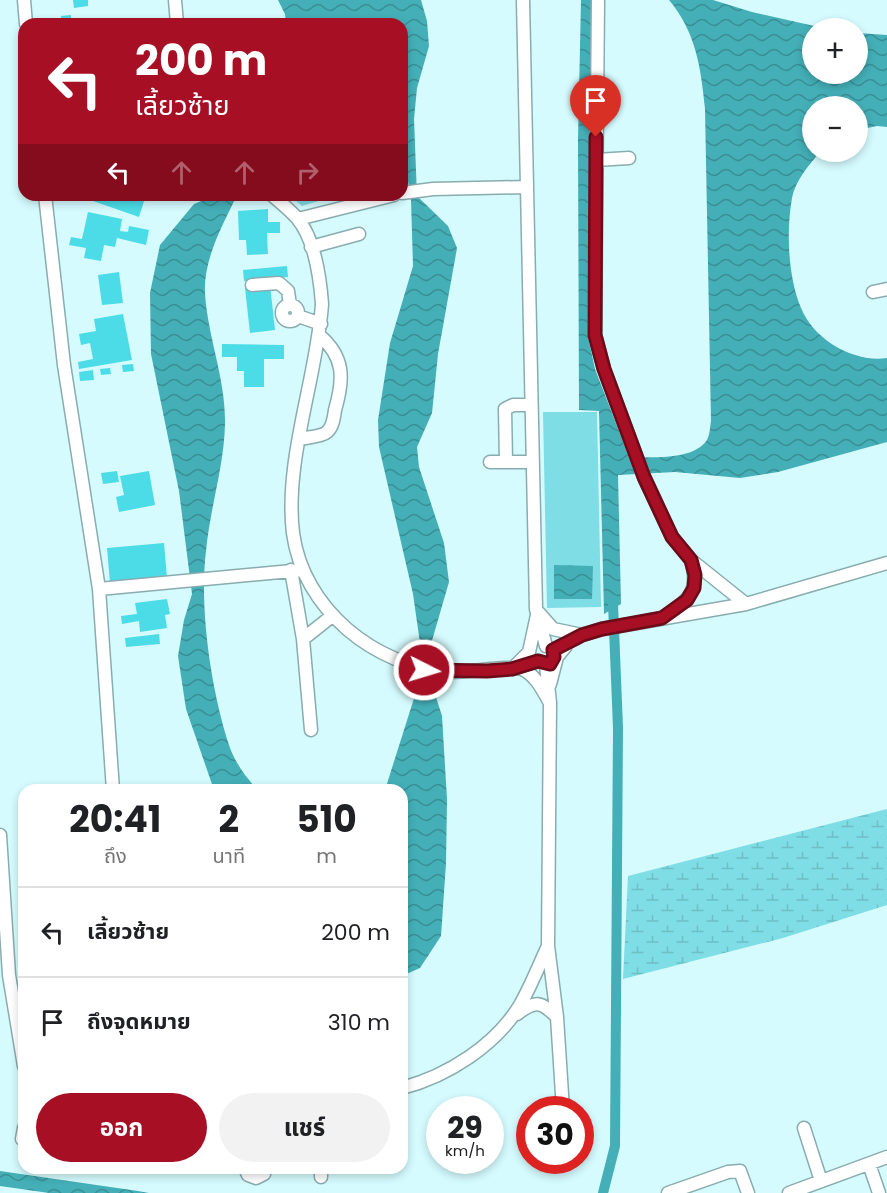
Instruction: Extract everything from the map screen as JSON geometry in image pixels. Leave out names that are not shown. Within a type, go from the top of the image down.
[{"type":"street","points":[[24,0],[26,18]]},
{"type":"street","points":[[175,0],[176,18]]},
{"type":"street","points":[[516,669],[529,652],[537,611],[523,0]]},
{"type":"street","points":[[598,0],[595,335],[604,369],[644,477],[672,537],[691,560],[746,604]]},
{"type":"street","points":[[596,160],[629,158]]},
{"type":"street","points":[[408,193],[433,189],[527,187]]},
{"type":"street","points":[[46,201],[64,365],[99,589],[113,784]]},
{"type":"street","points":[[278,201],[298,219],[311,247],[320,281],[320,329],[294,476],[292,506],[311,730]]},
{"type":"street","points":[[298,219],[371,201]]},
{"type":"street","points":[[311,247],[359,234]]},
{"type":"street","points":[[252,285],[279,283],[288,291],[291,305],[283,308],[282,317],[289,322],[298,316],[320,329],[337,355],[342,370],[342,386],[331,428],[323,434],[300,439]]},
{"type":"street","points":[[873,292],[887,289]]},
{"type":"street","points":[[506,462],[505,410],[513,405],[531,405]]},
{"type":"street","points":[[490,462],[532,462]]},
{"type":"street","points":[[662,618],[687,600],[694,588],[695,575],[691,560]]},
{"type":"street","points":[[562,1096],[557,1017],[548,946],[549,697],[537,650],[602,629],[746,604],[887,563]]},
{"type":"street","points":[[99,589],[296,570]]},
{"type":"street","points":[[296,570],[332,616],[362,642],[414,667],[453,672],[516,669],[542,663]]},
{"type":"street","points":[[537,611],[553,629],[580,636]]},
{"type":"street","points":[[537,611],[549,648]]},
{"type":"street","points":[[303,639],[332,616]]},
{"type":"street","points":[[549,697],[560,652],[580,636]]},
{"type":"street","points":[[516,669],[534,679],[549,697]]},
{"type":"street","points":[[0,835],[9,975],[18,1030]]},
{"type":"street","points":[[408,1086],[446,1071],[482,1048],[511,1018],[548,946]]},
{"type":"street","points":[[511,1018],[537,1003],[548,1008],[557,1017]]},
{"type":"street","points":[[804,1128],[821,1181]]},
{"type":"street","points":[[789,1193],[887,1157]]},
{"type":"street","points":[[869,1164],[879,1193]]},
{"type":"street","points":[[668,1193],[728,1172],[740,1171],[748,1193]]},
{"type":"street","points":[[248,1174],[256,1178],[264,1174]]},
{"type":"green space","points":[[296,201],[318,201],[302,206]]},
{"type":"green space","points":[[543,412],[597,412],[601,607],[547,608]]},
{"type":"green space","points":[[887,809],[887,905],[783,938],[623,979],[628,876]]},
{"type":"water","points":[[278,0],[421,0],[427,21],[429,46],[417,88],[414,119],[417,196],[448,226],[457,248],[438,354],[432,413],[417,447],[419,467],[444,543],[449,582],[431,644],[430,678],[442,716],[447,799],[446,863],[441,936],[420,968],[408,973],[408,784],[387,784],[416,692],[420,643],[413,594],[379,447],[378,420],[390,343],[413,266],[411,200],[408,181],[408,18],[285,18]]},
{"type":"water","points":[[581,0],[591,0],[589,341],[595,369],[629,457],[660,457],[692,452],[707,440],[711,421],[705,109],[696,51],[685,25],[669,0],[713,0],[802,23],[802,84],[868,84],[868,34],[887,35],[887,127],[868,128],[868,96],[802,96],[802,162],[812,162],[796,185],[792,198],[789,239],[791,268],[797,296],[807,320],[815,330],[836,347],[849,353],[874,359],[887,358],[887,442],[778,472],[740,478],[675,472],[618,475],[621,604],[604,614],[599,411],[579,410],[578,140]]},
{"type":"water","points":[[201,201],[234,201],[215,243],[205,281],[207,310],[223,391],[225,424],[206,551],[204,598],[208,649],[223,723],[234,757],[253,784],[212,784],[186,709],[178,656],[184,620],[192,594],[179,491],[151,354],[150,293],[160,245],[194,204]]},
{"type":"water","points":[[554,565],[593,566],[592,599],[554,599]]},
{"type":"water","points":[[0,1171],[149,1193],[49,1193],[0,1186]]},
{"type":"building","points":[[73,0],[88,0],[88,6],[74,8]]},
{"type":"building","points":[[71,15],[71,18],[61,18],[61,16]]},
{"type":"building","points":[[93,201],[144,201],[139,217]]},
{"type":"building","points":[[268,209],[268,222],[280,222],[280,233],[267,233],[268,254],[247,255],[246,240],[239,240],[238,211]]},
{"type":"building","points":[[88,212],[122,219],[120,231],[128,232],[129,226],[149,230],[146,245],[117,238],[115,247],[104,245],[101,261],[84,258],[86,248],[69,245],[71,237],[82,239]]},
{"type":"building","points":[[287,266],[288,277],[244,281],[243,270]]},
{"type":"building","points":[[119,272],[123,303],[102,305],[98,275]]},
{"type":"building","points":[[270,285],[275,330],[250,333],[245,288]]},
{"type":"building","points":[[123,314],[132,360],[79,369],[78,362],[93,359],[90,343],[81,345],[79,334],[96,331],[94,319]]},
{"type":"building","points":[[222,344],[284,345],[284,359],[264,359],[264,387],[244,387],[244,371],[237,371],[237,357],[222,357]]},
{"type":"building","points":[[133,364],[134,371],[123,372],[122,365]]},
{"type":"building","points":[[110,368],[111,374],[101,375],[100,369]]},
{"type":"building","points":[[93,370],[94,380],[80,381],[79,372]]},
{"type":"building","points":[[117,471],[119,482],[103,484],[101,473]]},
{"type":"building","points":[[149,471],[155,505],[119,512],[116,497],[124,495],[120,476]]},
{"type":"building","points":[[164,543],[167,578],[110,583],[107,548]]},
{"type":"building","points":[[167,599],[170,614],[165,615],[167,628],[140,632],[139,621],[122,624],[121,616],[137,614],[135,603]]},
{"type":"building","points":[[159,634],[160,644],[126,647],[125,638]]},
{"type":"waterway","points":[[603,1193],[615,1146],[618,728],[613,604]]},
{"type":"route","points":[[424,670],[487,671],[519,668],[538,661],[542,664],[550,664],[554,657],[553,650],[582,635],[662,618],[687,600],[694,588],[695,575],[691,560],[672,537],[644,477],[604,369],[595,335],[596,137]]}]
